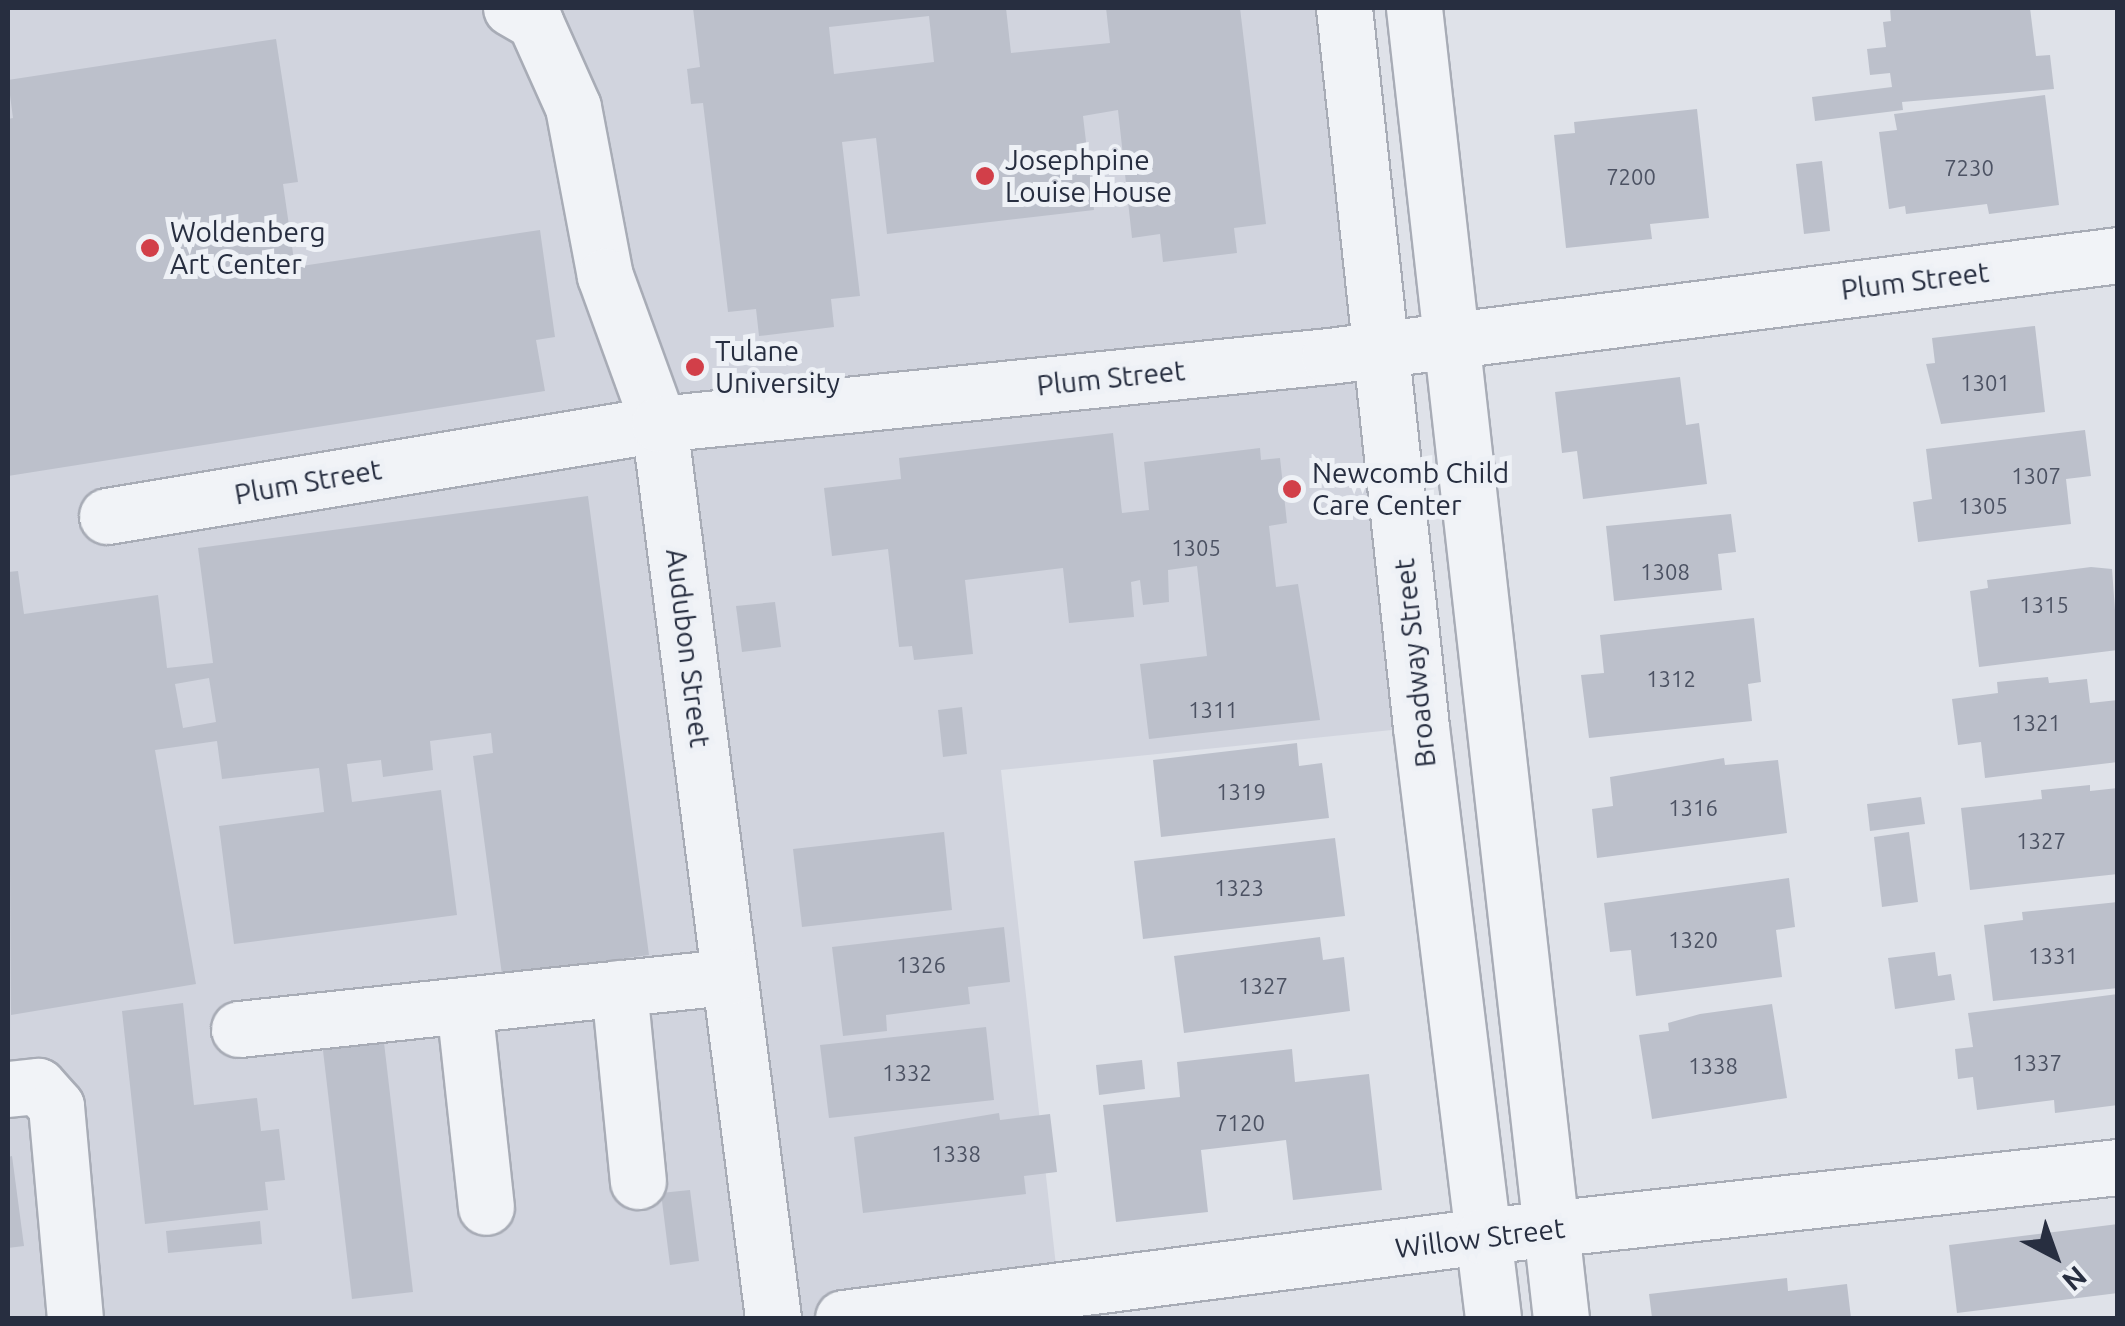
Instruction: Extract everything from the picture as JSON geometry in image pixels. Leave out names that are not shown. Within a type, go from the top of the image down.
[{"type":"street","name":"Audubon Street","points":[[511,8],[535,22],[573,107],[605,276],[659,424],[773,1318]]},
{"type":"street","name":"Broadway Street","points":[[1344,8],[1493,1318]]},
{"type":"street","points":[[1414,8],[1560,1318]]},
{"type":"street","name":"Plum Street","points":[[106,516],[659,424],[1382,348],[2118,256]]},
{"type":"street","points":[[239,1029],[729,977]]},
{"type":"street","points":[[619,988],[638,1181]]},
{"type":"street","points":[[464,1005],[486,1206]]},
{"type":"street","points":[[8,1090],[38,1086],[56,1106],[75,1318]]},
{"type":"street","name":"Willow Street","points":[[843,1318],[1483,1236],[2118,1167]]},
{"type":"shaded area","name":"Tulane University","points":[[8,8],[1343,8],[1421,727],[1001,770],[1059,1293],[843,1318],[8,1318]]},
{"type":"building","name":"Josephpine Louise House","points":[[693,8],[1006,8],[1011,53],[1110,43],[1106,8],[1240,8],[1266,224],[1234,228],[1237,253],[1163,262],[1160,234],[1132,238],[1118,110],[1083,116],[1094,210],[887,234],[876,138],[842,142],[860,296],[831,299],[834,327],[759,336],[756,309],[728,312],[703,103],[691,104],[687,69],[700,67]],"holes":[[[929,16],[934,62],[834,74],[829,27]]]},
{"type":"building","points":[[1890,8],[2030,8],[2036,56],[2050,55],[2054,89],[1902,102],[1903,110],[1815,121],[1812,97],[1892,87],[1890,73],[1870,75],[1867,49],[1886,47],[1883,22],[1891,21]]},
{"type":"building","name":"Woldenberg Art Center","points":[[276,39],[298,182],[283,184],[295,267],[540,230],[555,337],[536,340],[545,391],[8,476],[8,119],[13,118],[8,80]]},
{"type":"building","points":[[2045,95],[2059,205],[1989,214],[1987,204],[1906,214],[1905,206],[1889,209],[1879,132],[1897,130],[1894,114]]},
{"type":"building","points":[[1697,109],[1709,218],[1650,224],[1652,239],[1566,248],[1554,135],[1575,133],[1574,122]]},
{"type":"building","points":[[1822,161],[1830,231],[1804,234],[1796,164]]},
{"type":"building","points":[[2035,326],[2045,412],[1941,424],[1926,364],[1935,363],[1932,338]]},
{"type":"building","points":[[1680,377],[1686,425],[1699,423],[1707,484],[1583,499],[1577,451],[1562,453],[1555,392]]},
{"type":"building","points":[[2085,430],[2091,476],[2066,479],[2071,524],[1918,542],[1913,502],[1932,499],[1926,449]]},
{"type":"building","points":[[1113,433],[1122,513],[1149,510],[1144,462],[1260,448],[1261,460],[1280,458],[1287,523],[1269,526],[1276,587],[1298,584],[1320,720],[1149,739],[1140,664],[1207,656],[1197,566],[1168,570],[1169,602],[1143,605],[1140,580],[1131,582],[1134,617],[1069,623],[1063,568],[965,580],[973,654],[914,660],[912,646],[899,647],[888,549],[832,556],[824,488],[901,479],[899,458]]},
{"type":"building","points":[[588,496],[649,955],[502,975],[473,756],[493,753],[491,733],[430,741],[433,770],[383,777],[381,760],[347,764],[352,802],[441,790],[457,915],[234,944],[219,826],[324,812],[319,768],[222,779],[217,741],[155,750],[196,984],[11,1015],[8,572],[18,571],[24,614],[158,595],[167,668],[213,663],[198,548]],"holes":[[[209,678],[216,722],[183,728],[175,684]]]},
{"type":"building","points":[[1731,514],[1736,552],[1718,554],[1722,590],[1614,601],[1606,526]]},
{"type":"building","points":[[2091,567],[2112,569],[2118,650],[1979,667],[1970,591],[1988,588],[1987,580]]},
{"type":"building","points":[[775,602],[781,647],[742,652],[736,606]]},
{"type":"building","points":[[1754,618],[1761,682],[1748,684],[1752,721],[1589,738],[1581,675],[1604,673],[1600,635]]},
{"type":"building","points":[[2048,677],[2049,683],[2087,679],[2090,703],[2118,700],[2118,762],[1985,778],[1981,742],[1958,745],[1952,699],[1998,693],[1997,682]]},
{"type":"building","points":[[962,707],[967,754],[943,757],[938,710]]},
{"type":"building","points":[[1297,743],[1299,766],[1322,763],[1329,818],[1161,837],[1153,760]]},
{"type":"building","points":[[1724,758],[1725,765],[1778,760],[1787,833],[1597,858],[1592,809],[1613,806],[1610,777]]},
{"type":"building","points":[[2090,785],[2090,791],[2118,788],[2118,874],[1970,890],[1961,808],[2042,799],[2041,790]]},
{"type":"building","points":[[1921,797],[1925,824],[1870,831],[1867,804]]},
{"type":"building","points":[[944,832],[952,910],[802,927],[793,849]]},
{"type":"building","points":[[1909,832],[1918,902],[1882,907],[1874,837]]},
{"type":"building","points":[[1335,838],[1345,916],[1143,939],[1134,861]]},
{"type":"building","points":[[1789,878],[1795,927],[1776,930],[1782,977],[1636,996],[1631,950],[1610,952],[1604,903]]},
{"type":"building","points":[[2118,902],[2118,988],[1993,1001],[1984,925],[2023,920],[2022,912]]},
{"type":"building","points":[[1004,927],[1010,982],[968,987],[970,1004],[886,1015],[887,1031],[843,1036],[832,947]]},
{"type":"building","points":[[1320,937],[1323,960],[1344,957],[1350,1011],[1184,1033],[1174,956]]},
{"type":"building","points":[[1935,952],[1938,976],[1951,974],[1955,1000],[1895,1009],[1888,958]]},
{"type":"building","points":[[2118,994],[2118,1105],[2055,1113],[2054,1100],[1977,1110],[1973,1077],[1958,1079],[1955,1049],[1973,1047],[1968,1013]]},
{"type":"building","points":[[183,1003],[194,1105],[257,1098],[261,1131],[279,1129],[285,1180],[265,1182],[268,1210],[145,1224],[122,1011]]},
{"type":"building","points":[[1772,1004],[1787,1098],[1652,1119],[1639,1035],[1669,1031],[1668,1023],[1700,1014]]},
{"type":"building","points":[[986,1027],[994,1100],[829,1118],[820,1045]]},
{"type":"building","points":[[383,1034],[413,1292],[352,1299],[322,1042]]},
{"type":"building","points":[[1292,1049],[1295,1082],[1369,1074],[1382,1190],[1293,1200],[1286,1140],[1201,1150],[1208,1212],[1116,1222],[1103,1105],[1180,1097],[1177,1062]]},
{"type":"building","points":[[1142,1060],[1145,1089],[1099,1095],[1096,1065]]},
{"type":"building","points":[[999,1113],[1000,1120],[1050,1114],[1057,1172],[1024,1176],[1026,1194],[863,1213],[854,1137]]},
{"type":"building","points":[[12,1156],[24,1246],[8,1248],[8,1157]]},
{"type":"building","points":[[690,1190],[699,1261],[670,1265],[661,1193]]},
{"type":"building","points":[[260,1221],[262,1244],[168,1253],[166,1231]]},
{"type":"building","points":[[2118,1224],[2118,1293],[1957,1313],[1949,1245]]},
{"type":"building","points":[[1787,1278],[1788,1291],[1847,1284],[1851,1318],[1652,1318],[1649,1294]]},
{"type":"place","name":"Josephpine Louise House","points":[[985,176]]},
{"type":"place","name":"Woldenberg Art Center","points":[[150,248]]},
{"type":"place","name":"Tulane University","points":[[695,367]]},
{"type":"place","name":"Newcomb Child Care Center","points":[[1292,489]]}]
